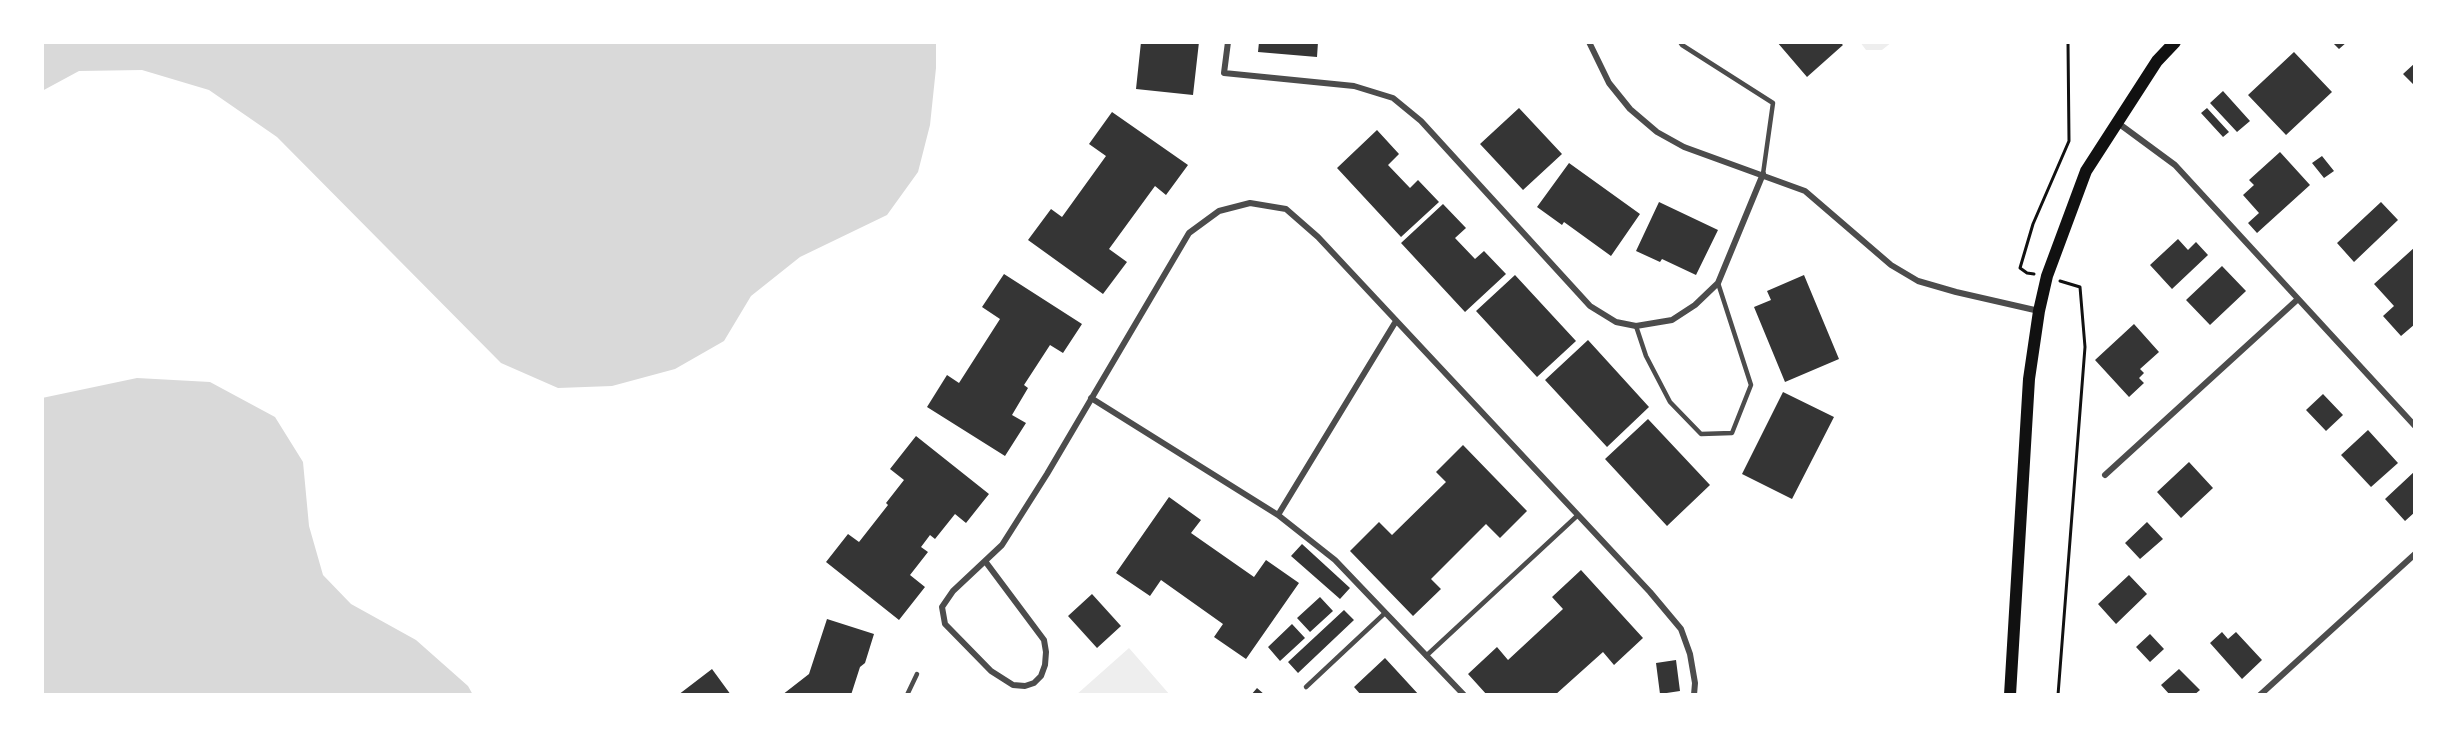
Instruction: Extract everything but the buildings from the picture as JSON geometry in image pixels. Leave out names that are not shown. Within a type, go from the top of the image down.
[{"type":"main road","points":[[2010,695],[2029,380],[2039,311],[2047,276],[2086,171],[2157,62],[2175,42]]},
{"type":"street","points":[[1228,42],[1224,73],[1354,86],[1393,98],[1420,121],[1590,306],[1616,322],[1636,326],[1672,320],[1695,305],[1718,283],[1763,174]]},
{"type":"street","points":[[1589,42],[1609,83],[1630,109],[1657,132],[1684,147],[1763,174],[1805,192],[1892,265],[1918,281],[2039,311]]},
{"type":"street","points":[[2118,123],[2175,165],[2415,426]]},
{"type":"street","points":[[986,561],[1044,640],[1045,665],[1041,676],[1034,683],[1025,686],[1012,685],[990,672],[945,624],[942,607],[953,591],[1002,545],[1047,474],[1189,233],[1219,211],[1250,203],[1286,209],[1318,237],[1650,592],[1680,629],[1690,654],[1695,683],[1694,695]]},
{"type":"street","points":[[2105,475],[2298,299]]},
{"type":"street","points":[[1278,515],[1396,321]]},
{"type":"street","points":[[1091,398],[1278,515],[1335,560],[1464,695]]},
{"type":"street","points":[[2260,695],[2415,554]]},
{"type":"lane","points":[[1680,42],[1773,103],[1763,174]]},
{"type":"lane","points":[[1636,326],[1646,356],[1670,402],[1701,434],[1732,433],[1751,385],[1718,283]]},
{"type":"lane","points":[[1426,656],[1578,515]]},
{"type":"lane","points":[[1306,687],[1385,613]]},
{"type":"lane","points":[[907,695],[917,674]]},
{"type":"path","points":[[2027,273],[2020,268],[2033,224],[2069,141],[2068,42]]},
{"type":"path","points":[[2058,695],[2085,346],[2080,287],[2070,284]]},
{"type":"shaded area","points":[[42,42],[936,42],[936,68],[930,125],[918,172],[887,215],[800,257],[751,296],[724,341],[675,369],[612,386],[558,388],[501,363],[277,137],[209,90],[142,70],[79,71],[42,91]]},
{"type":"shaded area","points":[[1860,42],[1892,42],[1882,50],[1866,50]]},
{"type":"shaded area","points":[[137,378],[210,382],[275,417],[303,462],[309,526],[323,575],[351,604],[416,640],[468,686],[473,695],[42,695],[42,398]]},
{"type":"shaded area","points":[[1129,648],[1170,695],[1076,695]]}]
